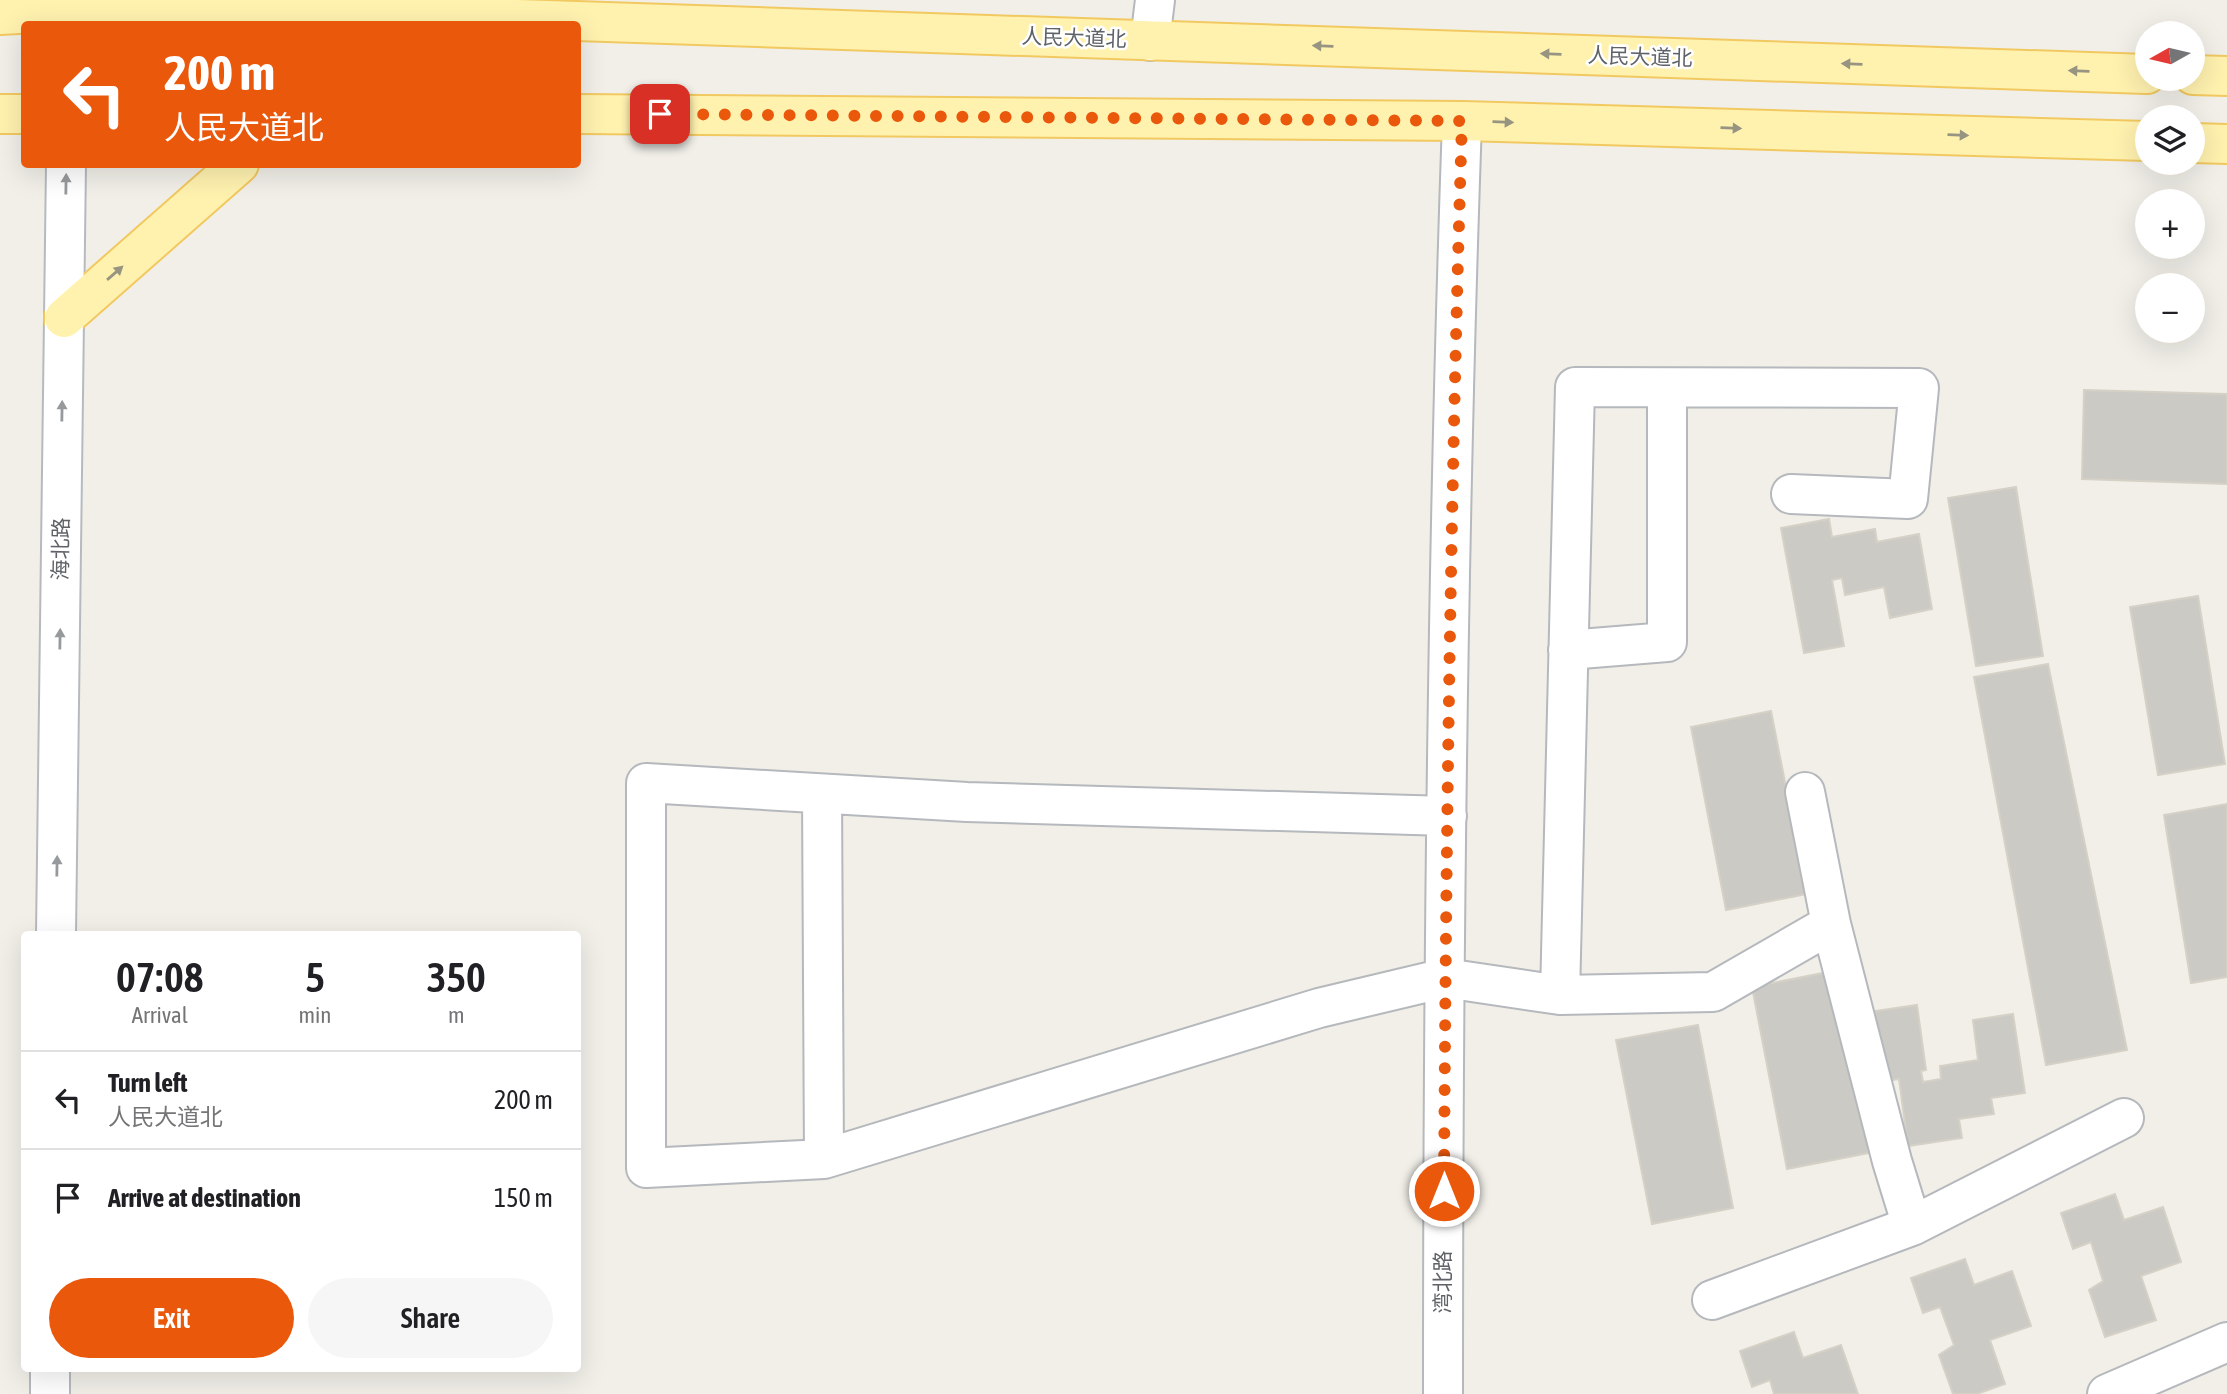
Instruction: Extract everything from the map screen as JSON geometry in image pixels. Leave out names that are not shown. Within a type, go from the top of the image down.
[{"type":"main road","points":[[331,0],[369,15]]},
{"type":"main road","name":"人民大道北","points":[[0,15],[73,12],[369,15],[549,21]]},
{"type":"main road","name":"人民大道北","points":[[581,22],[2135,74]]},
{"type":"main road","points":[[2205,75],[2227,76]]},
{"type":"main road","points":[[0,114],[21,114]]},
{"type":"main road","points":[[581,114],[1462,121],[2135,141]]},
{"type":"main road","points":[[2205,143],[2227,144]]},
{"type":"main road","points":[[64,318],[234,168]]},
{"type":"street","points":[[1150,41],[1155,0]]},
{"type":"street","name":"湾北路","points":[[1443,1394],[1447,816],[1455,316],[1462,121]]},
{"type":"street","name":"海北路","points":[[56,931],[66,168]]},
{"type":"street","points":[[1560,995],[1575,387],[1919,388],[1908,499],[1791,494]]},
{"type":"street","points":[[1568,650],[1667,642],[1667,388]]},
{"type":"street","points":[[1447,816],[967,803],[646,783],[646,1168],[824,1159],[1319,1008],[1445,978],[1560,995],[1713,992],[1831,924]]},
{"type":"street","points":[[1805,792],[1831,924],[1892,1161],[1912,1226]]},
{"type":"street","points":[[822,794],[824,1159]]},
{"type":"street","points":[[1712,1300],[1912,1226],[2124,1118]]},
{"type":"street","points":[[2107,1394],[2227,1342]]},
{"type":"street","points":[[50,1372],[50,1394]]},
{"type":"building","points":[[2084,390],[2227,394],[2227,484],[2082,479]]},
{"type":"building","points":[[2016,487],[2043,656],[1976,666],[1948,498]]},
{"type":"building","points":[[1829,519],[1832,537],[1875,529],[1877,542],[1919,534],[1932,609],[1890,618],[1884,587],[1845,595],[1842,578],[1832,580],[1844,646],[1804,653],[1781,528]]},
{"type":"building","points":[[2198,596],[2225,764],[2158,775],[2130,607]]},
{"type":"building","points":[[2048,664],[2127,1050],[2046,1065],[1974,677]]},
{"type":"building","points":[[1771,711],[1807,894],[1726,910],[1691,727]]},
{"type":"building","points":[[2227,804],[2227,977],[2191,983],[2164,815]]},
{"type":"building","points":[[1833,971],[1869,1153],[1787,1169],[1752,987]]},
{"type":"building","points":[[1917,1005],[1926,1070],[1921,1071],[1923,1082],[1941,1079],[1940,1066],[1978,1060],[1973,1020],[2013,1014],[2025,1093],[1991,1098],[1994,1114],[1959,1119],[1962,1138],[1908,1146],[1899,1079],[1885,1081],[1875,1011]]},
{"type":"building","points":[[1698,1025],[1733,1208],[1652,1224],[1616,1040]]},
{"type":"building","points":[[2115,1194],[2124,1220],[2163,1207],[2181,1262],[2141,1276],[2156,1320],[2105,1337],[2089,1290],[2103,1281],[2091,1242],[2073,1249],[2061,1213]]},
{"type":"building","points":[[1965,1259],[1974,1285],[2012,1271],[2031,1326],[1990,1340],[2005,1384],[1977,1394],[1953,1394],[1939,1355],[1954,1345],[1940,1307],[1923,1313],[1911,1278]]},
{"type":"building","points":[[1794,1332],[1803,1358],[1841,1345],[1858,1394],[1774,1394],[1770,1380],[1752,1387],[1740,1351]]},
{"type":"route","points":[[660,114],[1462,121],[1455,344],[1445,951],[1444,1191]]}]
